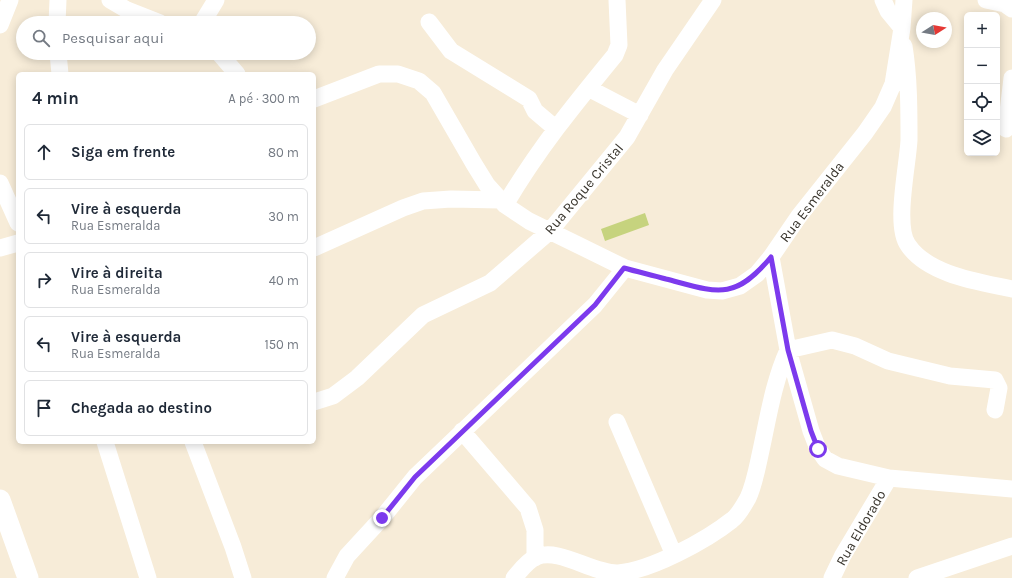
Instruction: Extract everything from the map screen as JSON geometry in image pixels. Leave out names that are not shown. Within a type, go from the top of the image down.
[{"type":"street","points":[[0,24],[10,0]]},
{"type":"street","points":[[57,16],[58,0]]},
{"type":"street","points":[[110,0],[127,10],[142,16]]},
{"type":"street","points":[[206,16],[216,0]]},
{"type":"street","points":[[316,247],[403,208],[423,201],[451,199],[503,202],[556,128],[614,55],[619,45],[617,0]]},
{"type":"street","name":"Rua Roque Cristal","points":[[316,401],[333,396],[357,378],[423,316],[490,283],[550,231],[627,137],[665,70],[713,0]]},
{"type":"street","points":[[883,0],[888,11],[902,28]]},
{"type":"street","name":"Rua Esmeralda","points":[[316,98],[379,74],[398,74],[419,80],[433,92],[487,185],[503,202],[529,221],[624,268],[707,290],[722,291],[740,286],[757,274],[771,257],[798,216],[865,133],[883,107],[893,84],[902,28],[904,0]]},
{"type":"street","points":[[986,0],[1004,4],[1012,9]]},
{"type":"street","points":[[429,22],[451,51],[530,99],[535,111],[556,128]]},
{"type":"street","name":"Rua Esmeralda","points":[[902,28],[909,100],[909,142],[902,210],[903,230],[907,245],[933,266],[950,274],[971,281],[1012,289]]},
{"type":"street","points":[[59,60],[60,72]]},
{"type":"street","points":[[225,60],[236,72]]},
{"type":"street","points":[[1006,129],[1012,78]]},
{"type":"street","points":[[588,88],[640,115]]},
{"type":"street","points":[[0,183],[16,218]]},
{"type":"street","points":[[0,248],[16,244]]},
{"type":"street","points":[[771,257],[788,350],[811,431],[818,449],[825,459],[838,466],[889,478],[1012,489]]},
{"type":"street","points":[[335,578],[347,556],[382,518],[415,477],[595,305],[624,268]]},
{"type":"street","points":[[788,350],[832,340],[855,346],[888,361],[950,376],[995,380],[999,388],[995,410]]},
{"type":"street","points":[[514,578],[535,558],[544,555],[617,573],[656,563],[709,536],[734,519],[748,498],[756,471],[776,381],[788,350]]},
{"type":"street","points":[[617,422],[674,554]]},
{"type":"street","points":[[462,431],[528,508],[534,530],[535,558]]},
{"type":"street","points":[[106,444],[148,578]]},
{"type":"street","points":[[194,444],[243,578]]},
{"type":"street","name":"Rua Eldorado","points":[[832,578],[843,555],[889,478]]},
{"type":"street","points":[[0,500],[28,578]]},
{"type":"street","points":[[917,578],[1012,546]]},
{"type":"building","points":[[645,213],[649,225],[605,241],[601,229]]},
{"type":"route","points":[[382,518],[415,477],[595,305],[624,268],[707,290],[722,291],[740,286],[757,274],[771,257],[788,350],[811,431],[818,449]]}]
